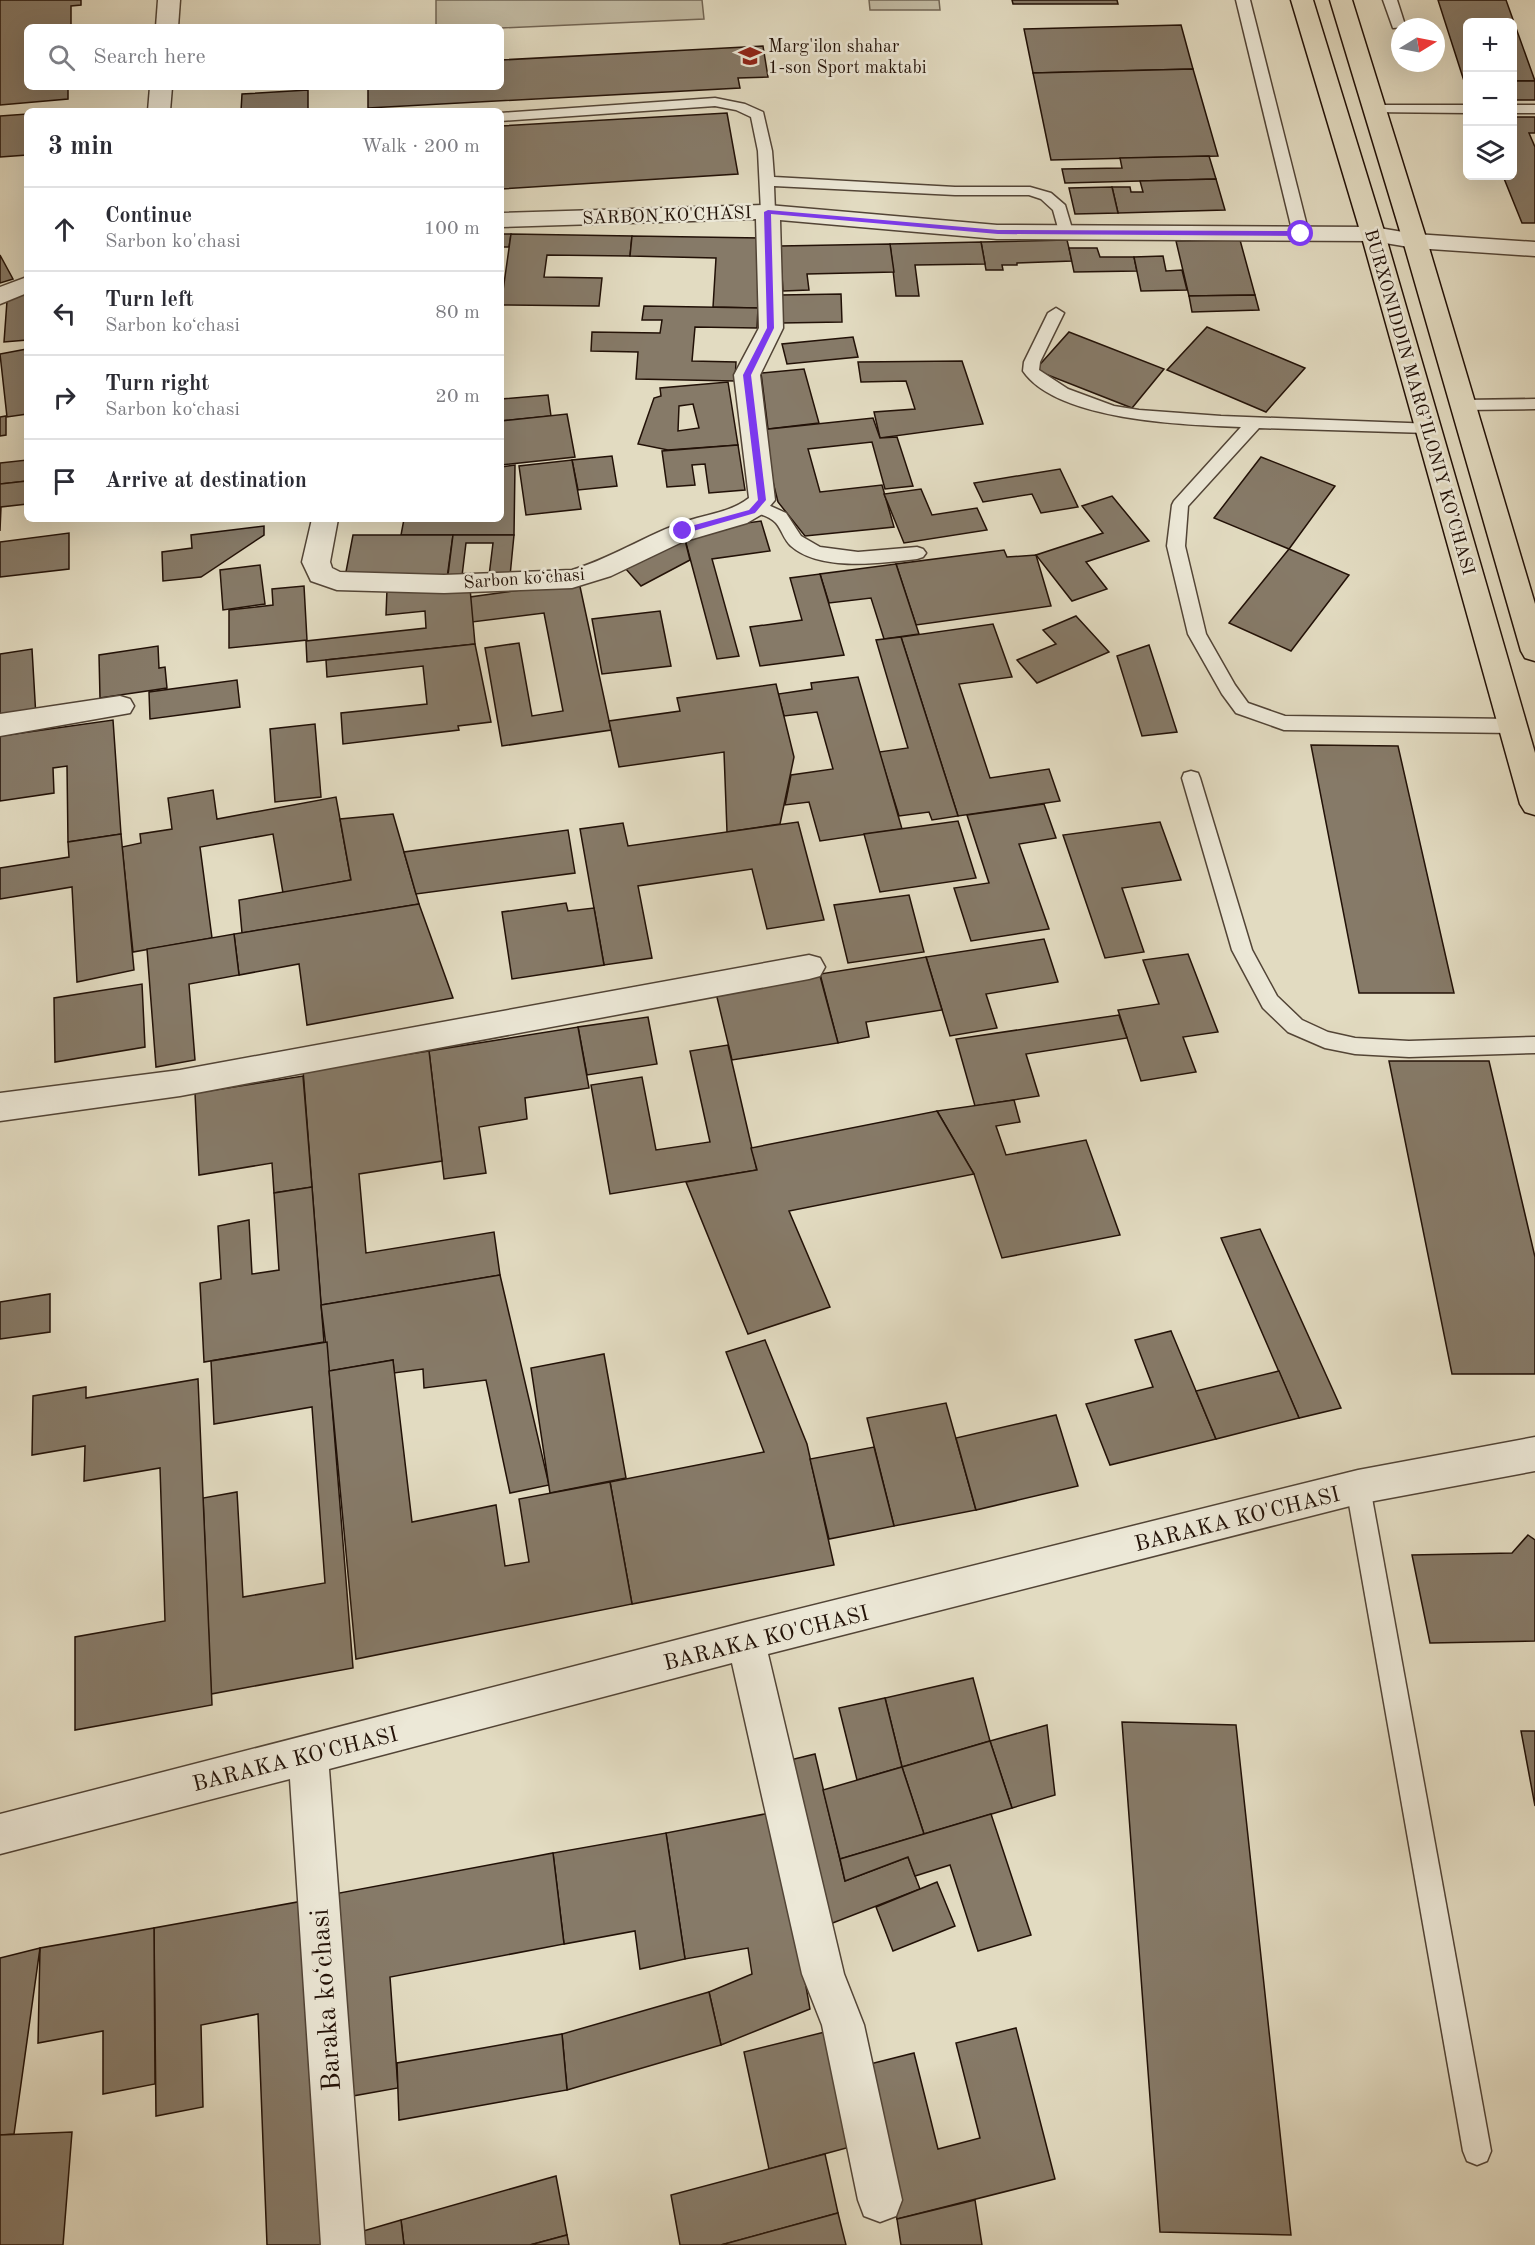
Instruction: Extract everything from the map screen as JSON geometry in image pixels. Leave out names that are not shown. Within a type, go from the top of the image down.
[{"type":"main road","name":"BURXONIDDIN MARG’ILONIY KO’CHASI","points":[[1302,0],[1373,234],[1535,804]]},
{"type":"main road","name":"BURXONIDDIN MARG’ILONIY KO’CHASI","points":[[1341,0],[1415,241],[1535,651]]},
{"type":"street","points":[[166,24],[169,0]]},
{"type":"street","points":[[159,108],[161,90]]},
{"type":"street","points":[[758,506],[762,500],[747,375],[771,328],[768,212]]},
{"type":"street","name":"SARBON KO'CHASI","points":[[504,220],[768,212],[998,232],[1373,234],[1415,241],[1535,249]]},
{"type":"street","points":[[0,296],[24,285]]},
{"type":"street","name":"Sarbon koʻchasi","points":[[324,522],[316,562],[321,574],[337,581],[444,584],[572,579],[591,575],[683,531],[752,512],[758,506]]},
{"type":"street","points":[[0,725],[120,706]]},
{"type":"street","points":[[0,1107],[180,1083],[809,967]]},
{"type":"street","name":"BARAKA KO'CHASI","points":[[0,1834],[746,1641],[1358,1487],[1535,1454]]},
{"type":"street","points":[[746,1641],[823,1974],[843,2025],[880,2200]]},
{"type":"street","name":"Baraka koʻchasi","points":[[308,1755],[343,2245]]},
{"type":"lane","points":[[1243,0],[1301,234]]},
{"type":"lane","points":[[1390,0],[1396,18]]},
{"type":"lane","points":[[504,117],[715,102],[740,107],[758,115],[765,151],[768,212]]},
{"type":"lane","points":[[1373,109],[1463,109]]},
{"type":"lane","points":[[1517,109],[1535,109]]},
{"type":"lane","points":[[766,181],[955,191],[1030,191],[1046,196],[1060,208],[1065,232]]},
{"type":"lane","points":[[1056,313],[1032,362],[1031,370],[1036,376],[1062,393],[1112,411],[1255,422],[1428,428]]},
{"type":"lane","points":[[1463,405],[1535,404]]},
{"type":"lane","points":[[1255,422],[1180,505],[1176,546],[1197,634],[1228,689],[1242,708],[1284,723],[1513,726]]},
{"type":"lane","points":[[758,506],[780,517],[794,540],[801,546],[821,553],[863,559],[916,553]]},
{"type":"lane","points":[[1191,778],[1242,950],[1270,1002],[1295,1026],[1325,1040],[1355,1046],[1409,1049],[1535,1045]]},
{"type":"lane","points":[[1358,1487],[1477,2151]]},
{"type":"shaded area","points":[[436,0],[702,0],[704,19],[504,28],[504,24],[436,24]]},
{"type":"shaded area","points":[[869,0],[939,0],[940,10],[870,10]]},
{"type":"building","points":[[0,0],[81,0],[81,5],[71,6],[71,24],[24,24],[24,90],[68,90],[68,99],[0,105]]},
{"type":"building","points":[[1012,0],[1117,0],[1118,4],[1013,4]]},
{"type":"building","points":[[1438,0],[1506,0],[1512,18],[1463,18],[1463,78]]},
{"type":"building","points":[[1181,25],[1193,69],[1033,73],[1024,29]]},
{"type":"building","points":[[1517,31],[1535,81],[1517,81]]},
{"type":"building","points":[[763,46],[768,77],[738,78],[740,88],[368,108],[368,90],[504,90],[504,60]]},
{"type":"building","points":[[1193,69],[1218,156],[1051,160],[1033,73]]},
{"type":"building","points":[[1517,81],[1535,81],[1535,100],[1517,100]]},
{"type":"building","points":[[308,90],[308,108],[241,108],[242,94]]},
{"type":"building","points":[[727,113],[738,174],[504,189],[504,126]]},
{"type":"building","points":[[24,114],[24,155],[0,157],[0,116]]},
{"type":"building","points":[[1517,117],[1535,117],[1535,133],[1529,133],[1535,147],[1535,223],[1522,223],[1505,180],[1517,180]]},
{"type":"building","points":[[1209,156],[1216,179],[1065,183],[1062,169],[1122,168],[1120,158]]},
{"type":"building","points":[[1216,179],[1225,210],[1118,213],[1112,187],[1130,187],[1131,192],[1143,192],[1140,181]]},
{"type":"building","points":[[1112,187],[1118,213],[1075,214],[1069,188]]},
{"type":"building","points":[[504,234],[511,234],[509,247],[504,247]]},
{"type":"building","points":[[511,234],[632,236],[630,256],[547,255],[544,277],[602,278],[599,306],[504,305],[504,284]]},
{"type":"building","points":[[632,236],[761,238],[758,308],[713,307],[716,258],[630,256]]},
{"type":"building","points":[[1067,240],[1072,261],[1017,263],[1017,265],[1002,265],[1003,270],[986,270],[981,242]]},
{"type":"building","points":[[1240,240],[1255,295],[1189,296],[1176,241]]},
{"type":"building","points":[[981,242],[985,264],[915,265],[919,296],[896,296],[890,244]]},
{"type":"building","points":[[890,244],[894,272],[807,274],[809,290],[783,291],[780,246]]},
{"type":"building","points":[[1069,248],[1097,248],[1100,257],[1134,257],[1137,271],[1074,272]]},
{"type":"building","points":[[0,255],[13,279],[0,283]]},
{"type":"building","points":[[1163,256],[1166,271],[1182,270],[1187,290],[1141,291],[1134,257]]},
{"type":"building","points":[[24,292],[24,340],[4,342],[7,301]]},
{"type":"building","points":[[841,294],[842,322],[781,323],[780,295]]},
{"type":"building","points":[[1255,295],[1259,310],[1192,312],[1189,296]]},
{"type":"building","points":[[644,306],[758,308],[757,328],[695,327],[692,361],[736,362],[735,381],[636,379],[638,352],[591,351],[592,332],[660,333],[662,320],[642,320]]},
{"type":"building","points":[[1207,327],[1305,368],[1266,412],[1167,370]]},
{"type":"building","points":[[1069,332],[1164,369],[1132,408],[1035,370]]},
{"type":"building","points":[[853,337],[858,357],[787,364],[782,344]]},
{"type":"building","points":[[24,350],[24,414],[7,417],[0,354]]},
{"type":"building","points":[[962,361],[983,424],[880,438],[874,412],[915,409],[906,381],[861,382],[858,362]]},
{"type":"building","points":[[804,369],[819,423],[768,429],[761,373]]},
{"type":"building","points":[[728,382],[738,445],[668,450],[638,444],[654,398],[661,396],[660,388]],"holes":[[[693,404],[699,428],[678,431],[679,406]]]},
{"type":"building","points":[[548,395],[551,416],[504,421],[504,399]]},
{"type":"building","points":[[567,414],[575,457],[504,465],[504,421]]},
{"type":"building","points":[[6,416],[6,435],[0,436],[0,417]]},
{"type":"building","points":[[873,418],[880,438],[897,437],[913,486],[885,489],[872,442],[808,449],[820,492],[882,485],[894,527],[805,536],[778,502],[760,430]]},
{"type":"building","points":[[738,445],[745,490],[709,493],[705,464],[692,465],[695,485],[667,487],[662,451]]},
{"type":"building","points":[[612,456],[617,486],[578,490],[572,460]]},
{"type":"building","points":[[1261,457],[1335,486],[1289,549],[1214,518]]},
{"type":"building","points":[[24,460],[24,481],[0,484],[0,463]]},
{"type":"building","points":[[572,460],[581,509],[526,515],[519,466]]},
{"type":"building","points":[[515,465],[514,535],[401,535],[403,522],[504,522],[504,467]]},
{"type":"building","points":[[1060,469],[1078,507],[1041,513],[1032,494],[983,502],[974,483]]},
{"type":"building","points":[[24,481],[24,504],[1,507],[0,531],[0,484]]},
{"type":"building","points":[[921,489],[932,515],[977,508],[987,530],[904,543],[884,494]]},
{"type":"building","points":[[1112,496],[1149,541],[1086,562],[1107,589],[1072,601],[1036,555],[1103,533],[1082,506]]},
{"type":"building","points":[[761,521],[770,551],[712,559],[739,656],[717,659],[683,532]]},
{"type":"building","points":[[264,526],[264,535],[201,577],[163,581],[162,552],[192,548],[191,535]]},
{"type":"building","points":[[683,532],[690,560],[641,586],[625,568]]},
{"type":"building","points":[[69,533],[69,569],[0,577],[0,542]]},
{"type":"building","points":[[353,535],[453,535],[447,578],[345,577]]},
{"type":"building","points":[[453,535],[514,535],[510,576],[489,576],[493,543],[466,543],[462,576],[448,575]]},
{"type":"building","points":[[1289,549],[1349,575],[1291,651],[1229,623]]},
{"type":"building","points":[[1004,550],[1007,557],[1036,555],[1051,606],[916,625],[896,564]]},
{"type":"building","points":[[896,564],[919,634],[884,639],[871,598],[829,603],[820,574]]},
{"type":"building","points":[[260,565],[265,604],[223,610],[220,570]]},
{"type":"building","points":[[820,574],[844,655],[760,666],[750,627],[802,620],[790,578]]},
{"type":"building","points":[[579,582],[611,730],[502,746],[485,648],[519,643],[532,716],[563,711],[544,613],[472,622],[470,597]]},
{"type":"building","points":[[304,586],[307,640],[229,648],[229,610],[273,605],[272,589]]},
{"type":"building","points":[[470,588],[475,644],[307,662],[306,641],[426,628],[425,611],[386,615],[387,589]]},
{"type":"building","points":[[660,611],[671,666],[602,674],[592,619]]},
{"type":"building","points":[[1076,616],[1109,652],[1037,683],[1017,660],[1056,644],[1043,630]]},
{"type":"building","points":[[993,624],[1012,677],[959,684],[990,778],[1049,769],[1060,801],[958,816],[901,637]]},
{"type":"building","points":[[901,637],[958,816],[932,820],[929,812],[899,816],[879,752],[908,748],[876,640]]},
{"type":"building","points":[[475,644],[491,722],[458,726],[459,730],[343,744],[341,713],[427,704],[423,666],[327,677],[326,660]]},
{"type":"building","points":[[1149,645],[1177,732],[1142,736],[1117,656]]},
{"type":"building","points":[[158,646],[159,668],[165,667],[167,688],[100,698],[99,655]]},
{"type":"building","points":[[32,649],[36,717],[0,723],[0,654]]},
{"type":"building","points":[[858,677],[902,829],[820,841],[809,802],[785,805],[791,775],[833,769],[817,712],[784,716],[778,694],[812,689],[811,683]]},
{"type":"building","points":[[237,680],[240,707],[150,719],[149,692]]},
{"type":"building","points":[[776,684],[794,757],[780,824],[727,832],[724,752],[619,767],[609,721],[680,711],[677,698]]},
{"type":"building","points":[[113,720],[121,834],[68,842],[67,766],[53,768],[54,793],[0,801],[0,736]]},
{"type":"building","points":[[315,724],[321,797],[275,802],[270,729]]},
{"type":"building","points":[[1311,745],[1398,746],[1454,993],[1359,993]]},
{"type":"building","points":[[213,790],[217,819],[336,797],[351,880],[283,893],[273,834],[200,847],[212,938],[133,952],[122,847],[141,843],[140,834],[172,829],[168,798]]},
{"type":"building","points":[[1044,804],[1056,838],[1019,844],[1049,929],[971,941],[954,888],[989,883],[967,815]]},
{"type":"building","points":[[393,814],[419,904],[242,933],[239,900],[351,880],[340,819]]},
{"type":"building","points":[[958,821],[976,878],[880,892],[864,834]]},
{"type":"building","points":[[798,822],[824,920],[767,929],[752,869],[638,886],[652,958],[604,965],[580,829],[623,823],[628,846]]},
{"type":"building","points":[[1160,822],[1181,880],[1122,888],[1144,952],[1105,958],[1063,835]]},
{"type":"building","points":[[568,830],[575,873],[416,894],[404,852]]},
{"type":"building","points":[[121,834],[134,970],[77,982],[72,887],[0,899],[0,868],[69,857],[68,842]]},
{"type":"building","points":[[909,895],[924,952],[848,963],[834,905]]},
{"type":"building","points":[[566,903],[568,911],[594,908],[604,965],[512,979],[502,912]]},
{"type":"building","points":[[419,904],[453,998],[307,1025],[299,964],[239,975],[234,934]]},
{"type":"building","points":[[234,934],[239,975],[189,984],[195,1060],[156,1067],[147,949]]},
{"type":"building","points":[[1044,939],[1058,982],[986,994],[997,1028],[950,1036],[926,957]]},
{"type":"building","points":[[1188,954],[1218,1032],[1183,1037],[1196,1072],[1141,1081],[1118,1010],[1159,1004],[1143,960]]},
{"type":"building","points":[[926,957],[942,1010],[866,1022],[869,1037],[838,1043],[820,974]]},
{"type":"building","points":[[820,976],[838,1043],[732,1060],[716,993]]},
{"type":"building","points":[[142,984],[145,1047],[55,1062],[54,998]]},
{"type":"building","points":[[1119,1015],[1127,1038],[1026,1054],[1039,1096],[975,1106],[956,1039]]},
{"type":"building","points":[[648,1017],[657,1064],[587,1075],[578,1027]]},
{"type":"building","points":[[578,1027],[589,1088],[525,1098],[527,1119],[479,1127],[486,1173],[444,1179],[429,1051]]},
{"type":"building","points":[[728,1045],[757,1170],[610,1194],[591,1085],[642,1077],[656,1150],[710,1142],[690,1051]]},
{"type":"building","points":[[429,1051],[442,1161],[359,1174],[366,1253],[494,1232],[500,1275],[321,1305],[303,1070]]},
{"type":"building","points":[[1389,1061],[1489,1061],[1535,1257],[1535,1374],[1452,1374]]},
{"type":"building","points":[[303,1076],[312,1187],[274,1193],[272,1163],[199,1175],[195,1093]]},
{"type":"building","points":[[1014,1100],[1020,1122],[996,1126],[1006,1155],[1086,1140],[1120,1235],[1002,1258],[974,1174],[937,1111]]},
{"type":"building","points":[[937,1111],[974,1174],[789,1211],[830,1307],[748,1334],[686,1182],[757,1170],[751,1148]]},
{"type":"building","points":[[312,1187],[324,1342],[204,1362],[200,1283],[221,1279],[218,1226],[249,1220],[252,1274],[279,1270],[274,1193]]},
{"type":"building","points":[[1260,1229],[1341,1408],[1299,1418],[1221,1238]]},
{"type":"building","points":[[500,1275],[549,1485],[510,1493],[486,1380],[424,1388],[423,1369],[394,1373],[393,1360],[329,1371],[321,1305]]},
{"type":"building","points":[[50,1294],[50,1332],[0,1339],[0,1302]]},
{"type":"building","points":[[1171,1331],[1216,1439],[1110,1465],[1086,1404],[1153,1387],[1135,1340]]},
{"type":"building","points":[[765,1340],[807,1444],[834,1565],[632,1604],[610,1482],[764,1452],[726,1352]]},
{"type":"building","points":[[327,1342],[353,1668],[211,1694],[203,1498],[237,1492],[243,1597],[325,1583],[312,1407],[214,1424],[211,1361]]},
{"type":"building","points":[[604,1354],[626,1478],[550,1493],[531,1368]]},
{"type":"building","points":[[393,1360],[412,1522],[496,1505],[505,1566],[529,1562],[519,1499],[610,1482],[632,1604],[356,1659],[329,1371]]},
{"type":"building","points":[[1279,1371],[1299,1418],[1216,1439],[1196,1391]]},
{"type":"building","points":[[198,1379],[212,1705],[75,1730],[75,1637],[165,1621],[160,1468],[84,1481],[85,1446],[32,1455],[33,1396],[86,1387],[86,1398]]},
{"type":"building","points":[[946,1403],[976,1510],[894,1526],[867,1418]]},
{"type":"building","points":[[1056,1415],[1078,1486],[976,1510],[956,1438]]},
{"type":"building","points":[[874,1447],[894,1526],[829,1539],[810,1459]]},
{"type":"building","points":[[1528,1535],[1535,1540],[1535,1641],[1430,1643],[1412,1555],[1512,1553]]},
{"type":"building","points":[[973,1678],[990,1741],[902,1767],[885,1698]]},
{"type":"building","points":[[885,1698],[902,1767],[857,1780],[839,1708]]},
{"type":"building","points":[[1122,1722],[1236,1725],[1291,2235],[1160,2232]]},
{"type":"building","points":[[1047,1725],[1055,1795],[1012,1808],[990,1741]]},
{"type":"building","points":[[1521,1731],[1535,1731],[1535,1806]]},
{"type":"building","points":[[990,1741],[1012,1808],[924,1834],[902,1767]]},
{"type":"building","points":[[815,1754],[845,1881],[908,1857],[920,1889],[825,1926],[786,1761]]},
{"type":"building","points":[[902,1767],[924,1834],[840,1859],[823,1790]]},
{"type":"building","points":[[775,1812],[810,2009],[721,2045],[709,1992],[752,1974],[748,1948],[685,1959],[666,1833]]},
{"type":"building","points":[[991,1814],[1031,1935],[978,1951],[950,1865],[915,1876],[908,1857],[845,1881],[840,1859]]},
{"type":"building","points":[[666,1833],[685,1959],[640,1969],[635,1931],[564,1944],[553,1853]]},
{"type":"building","points":[[553,1853],[564,1944],[390,1977],[398,2088],[347,2097],[334,1894]]},
{"type":"building","points":[[937,1882],[955,1926],[893,1951],[876,1907]]},
{"type":"building","points":[[314,1899],[332,2245],[267,2245],[258,2014],[201,2025],[203,2107],[156,2116],[154,1928]]},
{"type":"building","points":[[154,1928],[155,2084],[103,2094],[103,2031],[38,2043],[40,1948]]},
{"type":"building","points":[[40,1948],[14,2134],[0,2135],[0,1958]]},
{"type":"building","points":[[709,1992],[721,2045],[567,2090],[562,2034]]},
{"type":"building","points":[[1016,2028],[1055,2179],[897,2219],[862,2066],[914,2053],[938,2149],[980,2138],[956,2043]]},
{"type":"building","points":[[833,2030],[861,2144],[769,2169],[744,2052]]},
{"type":"building","points":[[562,2034],[567,2090],[399,2120],[397,2063]]},
{"type":"building","points":[[72,2132],[63,2245],[0,2245],[0,2135]]},
{"type":"building","points":[[825,2154],[838,2213],[721,2245],[680,2245],[671,2195]]},
{"type":"building","points":[[556,2176],[567,2235],[530,2245],[404,2245],[401,2220]]},
{"type":"building","points":[[975,2200],[982,2245],[901,2245],[897,2219]]},
{"type":"building","points":[[838,2213],[846,2245],[721,2245]]},
{"type":"building","points":[[401,2220],[404,2245],[347,2245],[346,2236]]},
{"type":"building","points":[[567,2235],[569,2245],[530,2245]]},
{"type":"place","name":"Marg'ilon shahar 1-son Sport maktabi","points":[[750,56]]},
{"type":"route","points":[[683,531],[752,512],[762,500],[747,375],[771,328],[768,212],[998,232],[1301,234]]}]
